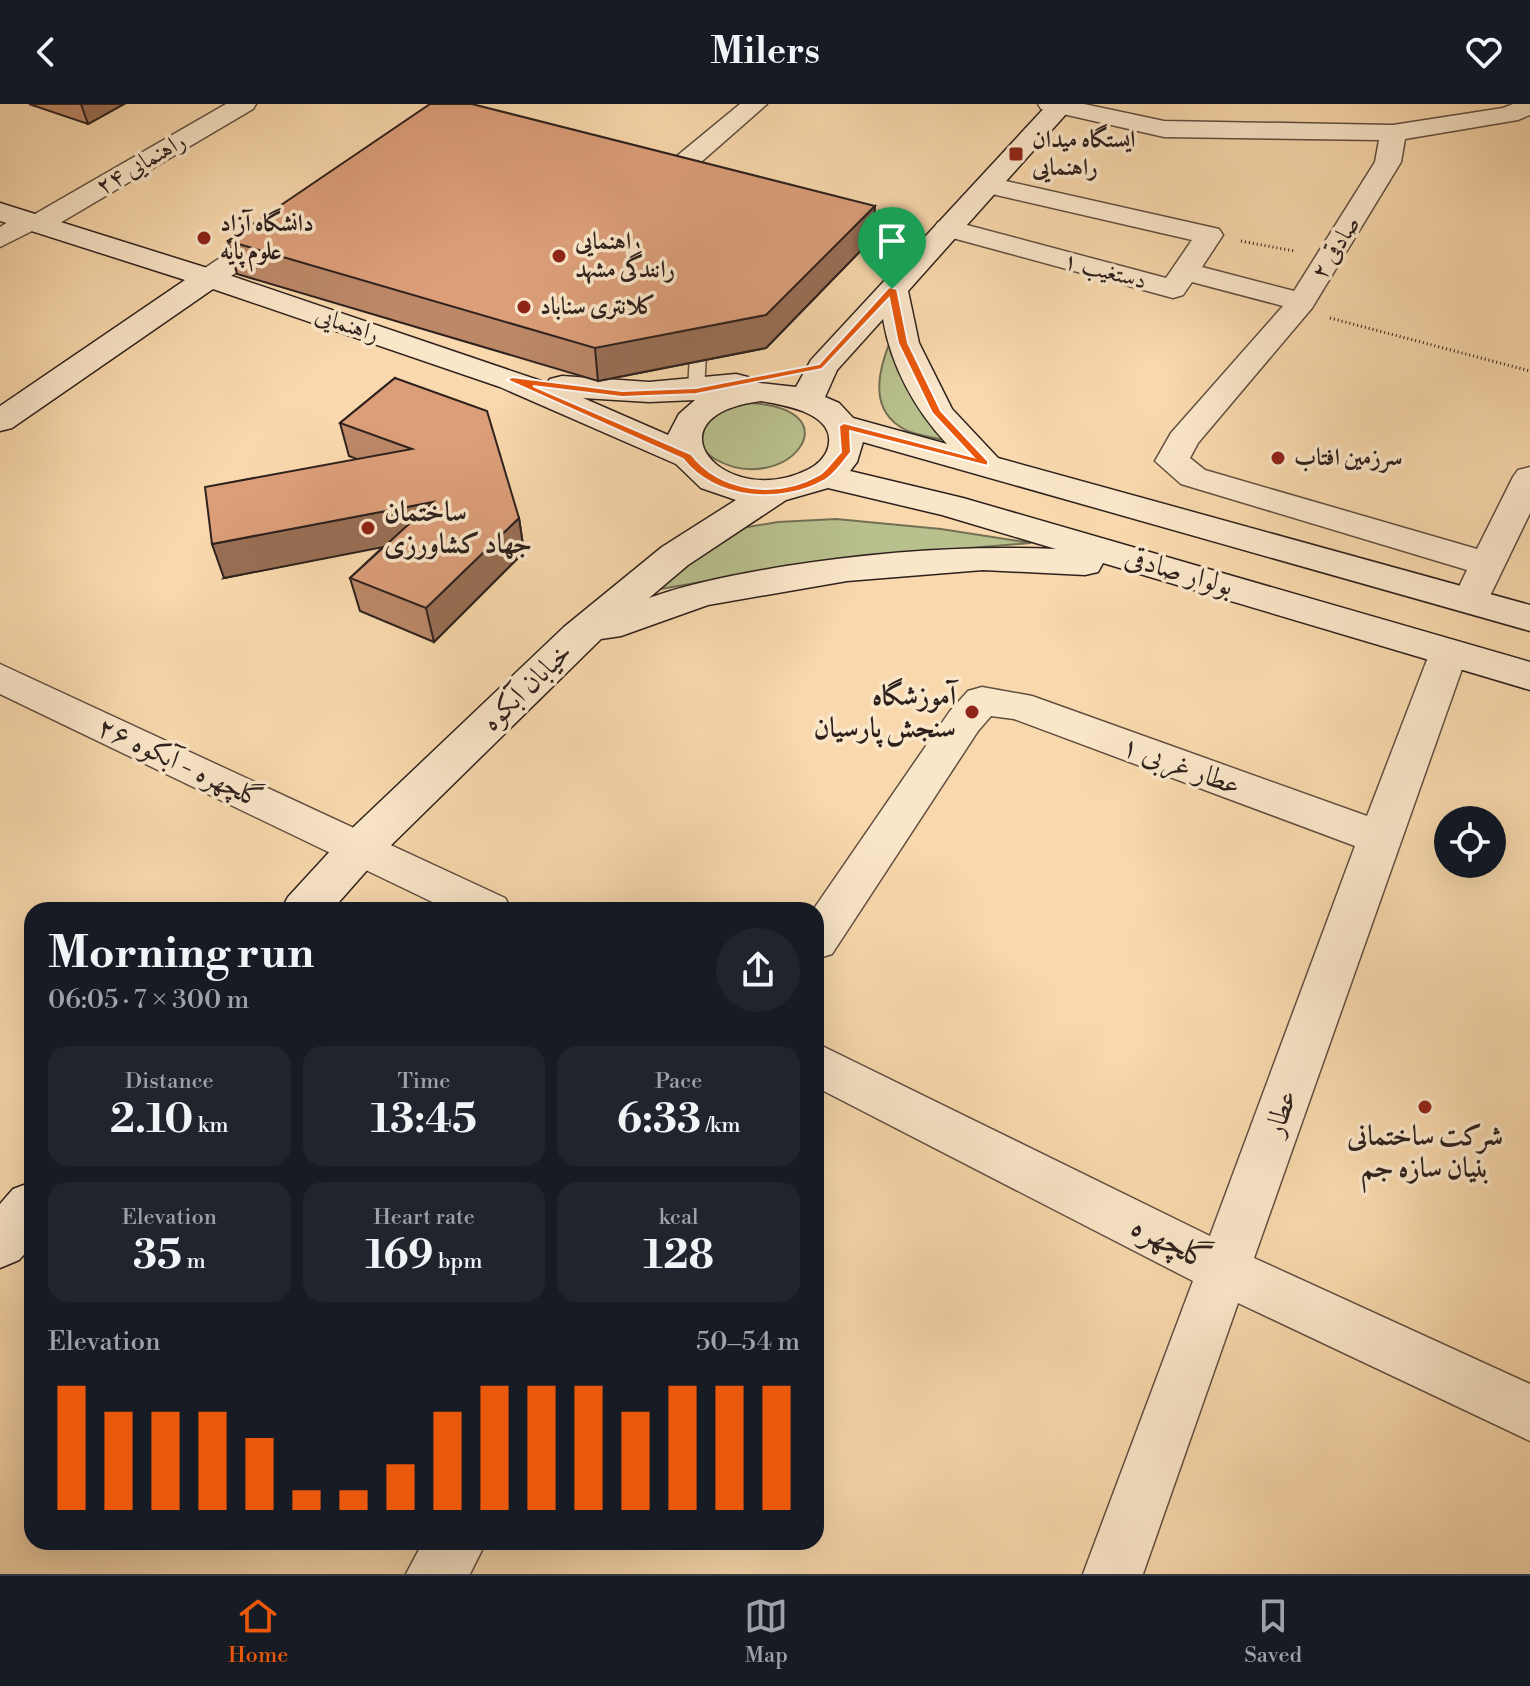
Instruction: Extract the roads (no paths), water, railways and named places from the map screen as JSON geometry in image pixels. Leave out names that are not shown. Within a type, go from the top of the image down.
[{"type":"main road","points":[[807,399],[822,367],[1057,105]]},
{"type":"main road","name":"راهنمایی","points":[[22,219],[512,380],[687,456]]},
{"type":"main road","points":[[0,421],[209,278]]},
{"type":"main road","points":[[892,289],[903,343],[937,413],[984,463]]},
{"type":"main road","points":[[512,380],[622,394],[696,391],[822,367]]},
{"type":"main road","points":[[761,391],[807,399],[823,406],[844,426],[846,452],[825,476],[802,486],[774,491],[745,491],[719,484],[699,472],[687,456],[683,441],[687,426],[698,413],[715,402],[737,394],[761,391]]},
{"type":"main road","name":"بولوار صادقی","points":[[844,426],[1530,618]]},
{"type":"main road","name":"بولوار صادقی","points":[[825,476],[950,506],[1530,676]]},
{"type":"main road","name":"خیابان آبکوه","points":[[311,902],[360,848],[578,637],[675,556],[774,491]]},
{"type":"main road","points":[[578,637],[702,593],[847,569],[983,558],[1162,567]]},
{"type":"main road","points":[[0,1242],[24,1216]]},
{"type":"street","name":"راهنمایی ۲۴","points":[[0,239],[22,219],[244,104]]},
{"type":"street","points":[[675,171],[755,104]]},
{"type":"street","points":[[1057,105],[1164,129],[1393,133],[1509,115],[1530,106]]},
{"type":"street","name":"صادقی ۲","points":[[1393,133],[1388,162],[1299,305],[1183,440],[1172,461],[1193,477],[1486,564]]},
{"type":"street","points":[[988,185],[1209,235],[1187,272]]},
{"type":"street","points":[[209,278],[299,217]]},
{"type":"street","name":"دستغیب ۱","points":[[948,228],[1173,289],[1187,272],[1299,305]]},
{"type":"street","points":[[1471,602],[1486,564],[1530,477]]},
{"type":"street","name":"عطار","points":[[1113,1574],[1226,1271],[1378,837],[1449,652]]},
{"type":"street","name":"گلچهره - آبکوه ۲۶","points":[[0,678],[473,902]]},
{"type":"street","name":"عطار غربی ۱","points":[[824,929],[964,721],[982,701],[1018,706],[1378,837]]},
{"type":"street","name":"گلچهره","points":[[824,1068],[1226,1271],[1530,1413]]},
{"type":"street","points":[[436,1574],[452,1550]]},
{"type":"lane","points":[[696,391],[695,362],[700,322]]},
{"type":"place","name":"ایستگاه میدان راهنمایی","points":[[1016,154]]},
{"type":"place","name":"دانشگاه آزاد علوم پایه","points":[[204,238]]},
{"type":"place","name":"راهنمایی رانندگی مشهد","points":[[559,256]]},
{"type":"place","name":"کلانتری سناباد","points":[[524,307]]},
{"type":"place","name":"سرزمین افتاب","points":[[1278,458]]},
{"type":"place","name":"ساختمان جهاد کشاورزی","points":[[368,528]]},
{"type":"place","name":"آموزشگاه سنجش پارسیان","points":[[972,712]]},
{"type":"place","name":"شرکت ساختمانی بنیان سازه جم","points":[[1425,1107]]}]
